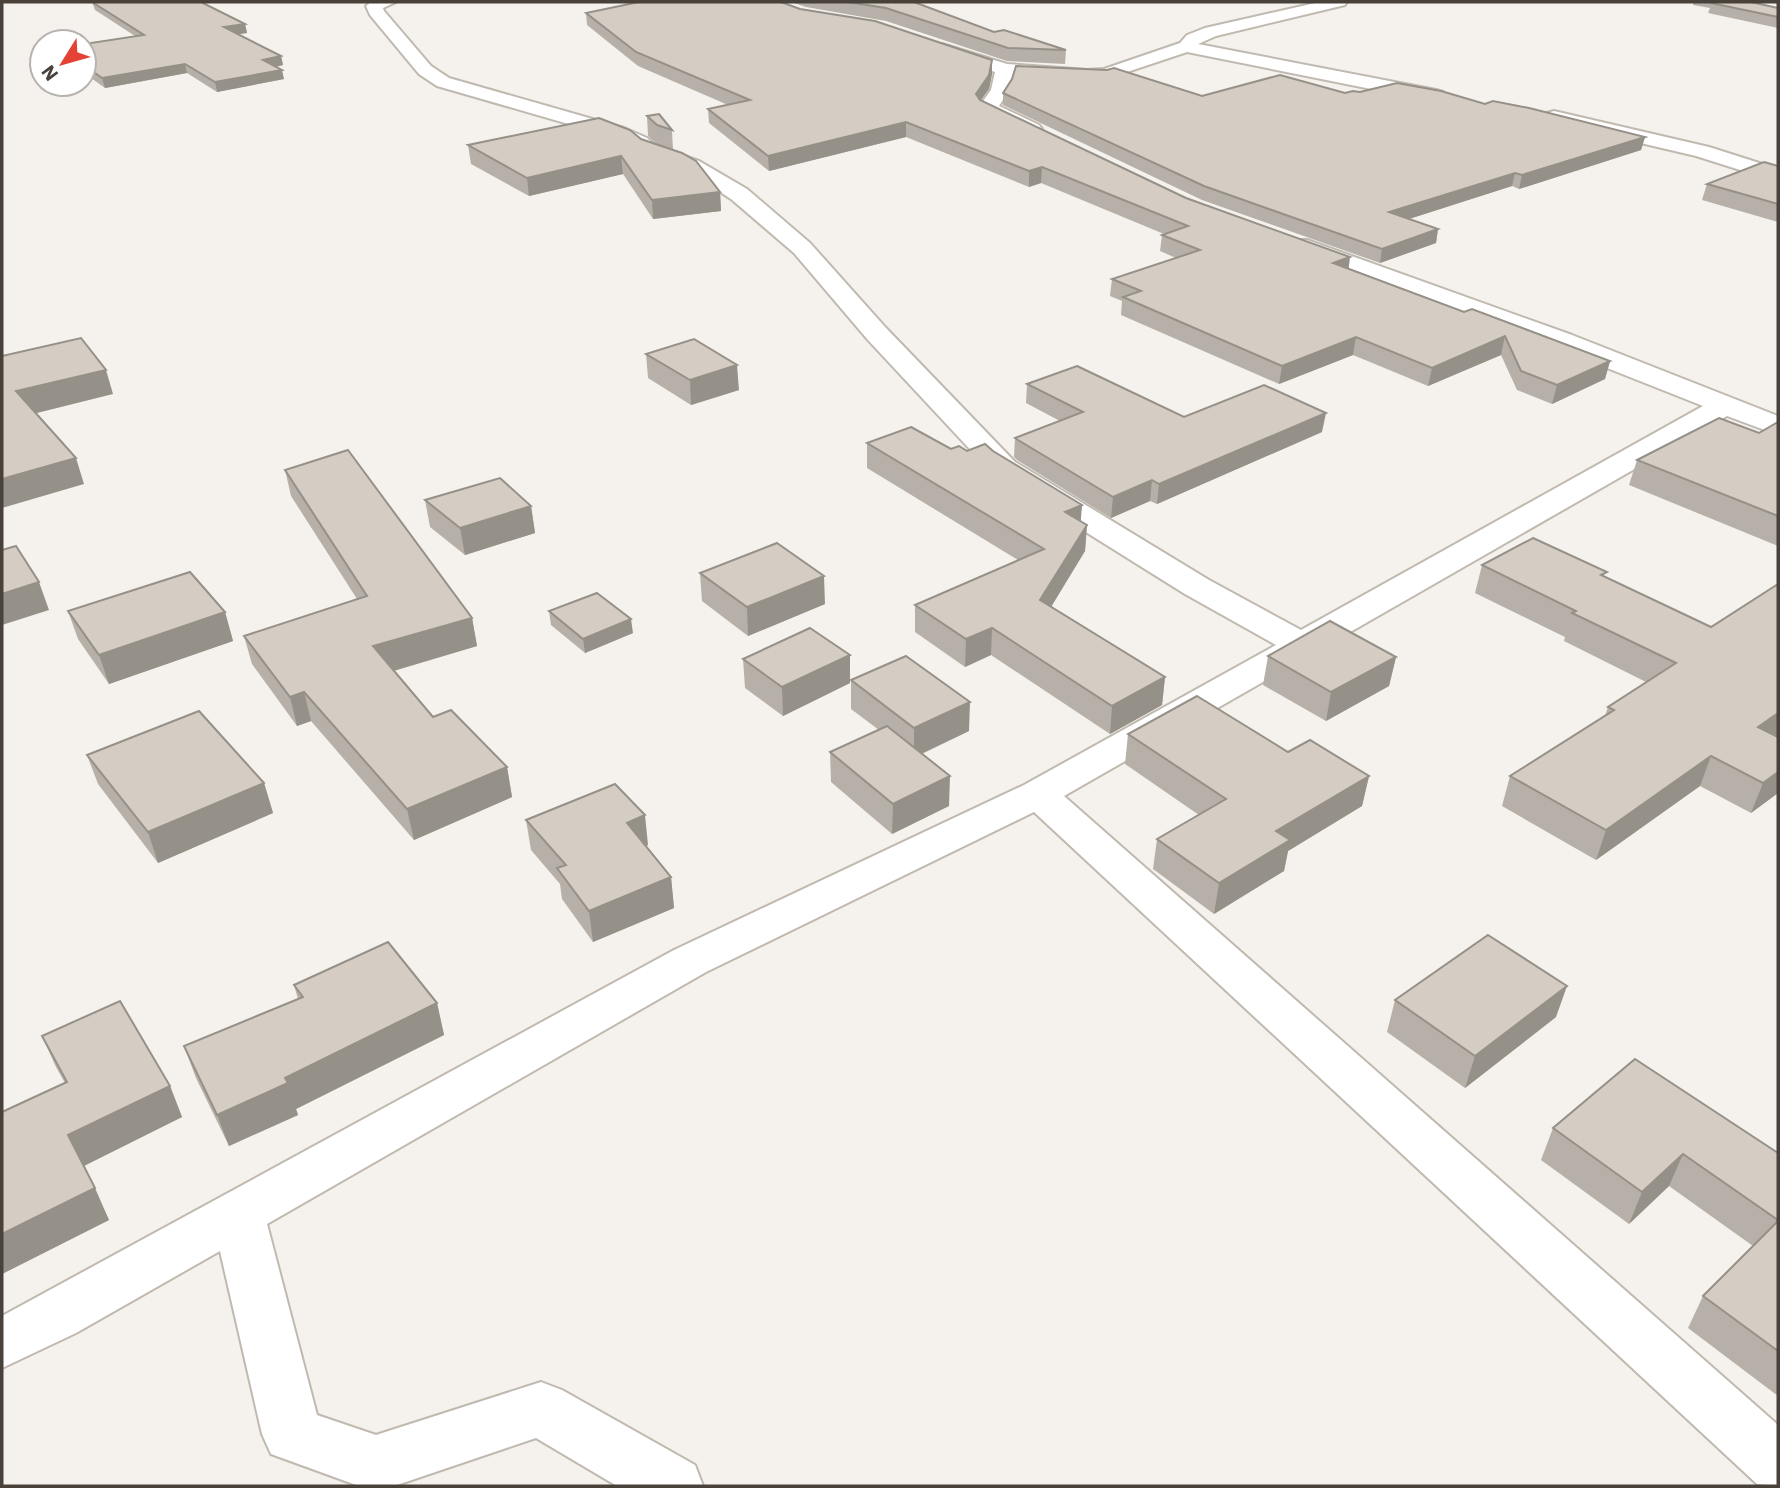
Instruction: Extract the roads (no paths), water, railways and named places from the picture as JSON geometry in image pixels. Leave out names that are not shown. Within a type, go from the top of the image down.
[{"type":"street","points":[[387,2],[374,6],[376,12],[425,70],[443,82],[617,132],[640,142],[650,151],[692,164],[739,194],[802,248],[877,334],[1004,468],[1197,587],[1302,645]]},
{"type":"street","points":[[1186,47],[1193,39],[1211,32],[1339,2]]},
{"type":"street","points":[[923,43],[1005,69],[1106,74],[1186,47],[1449,98]]},
{"type":"street","points":[[1005,69],[1000,90],[988,108],[1049,137]]},
{"type":"street","points":[[1540,115],[1592,124],[1702,151],[1778,176]]},
{"type":"street","points":[[1283,239],[1563,341],[1778,426]]},
{"type":"street","points":[[2,1343],[56,1316],[690,961],[1038,794],[1726,405]]},
{"type":"street","points":[[1038,794],[1778,1464]]},
{"type":"street","points":[[238,1214],[292,1434],[376,1464],[541,1409],[673,1486]]}]
